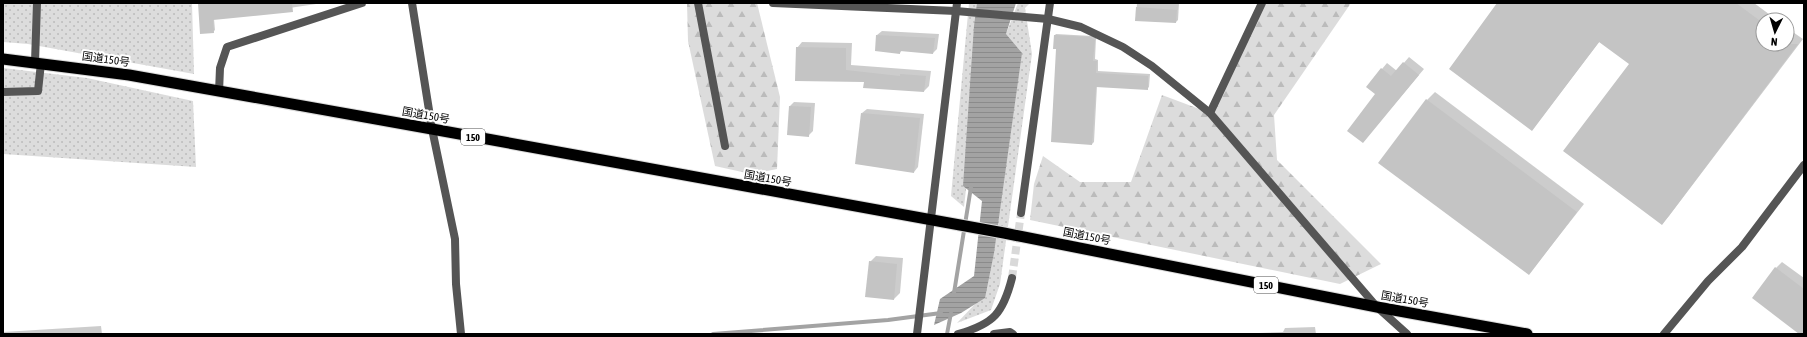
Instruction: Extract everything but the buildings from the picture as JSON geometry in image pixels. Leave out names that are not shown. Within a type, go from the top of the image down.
[{"type":"highway","name":"国道150号","points":[[3,59],[38,62],[129,75],[432,129],[1004,233],[1377,307],[1527,334]]},
{"type":"street","points":[[3,92],[38,91],[37,3]]},
{"type":"street","points":[[219,92],[220,68],[227,47],[362,3]]},
{"type":"street","points":[[412,3],[432,129],[454,239],[456,284],[461,334]]},
{"type":"street","points":[[698,3],[725,146]]},
{"type":"street","points":[[772,3],[956,7],[967,12],[1048,19],[1081,26],[1123,47],[1152,66],[1210,113],[1377,307],[1407,334]]},
{"type":"street","points":[[1021,214],[1050,3]]},
{"type":"street","points":[[1210,113],[1262,3]]},
{"type":"street","points":[[918,333],[920,305],[937,222],[956,7]]},
{"type":"street","points":[[1664,334],[1708,281],[1742,247],[1804,165]]},
{"type":"street","points":[[958,334],[986,324],[996,315],[1006,299],[1012,278]]},
{"type":"street","points":[[994,334],[1010,332],[1013,334]]},
{"type":"green space","points":[[3,3],[192,3],[194,74],[28,44],[3,42]]},
{"type":"green space","points":[[687,3],[757,3],[780,97],[777,169],[751,174],[715,166],[688,41]]},
{"type":"green space","points":[[969,3],[987,3],[964,207],[951,196]]},
{"type":"green space","points":[[1018,3],[1030,3],[1025,8],[1032,54],[1000,284],[991,310],[957,323],[976,303],[1006,34]]},
{"type":"green space","points":[[1262,3],[1351,3],[1274,115],[1277,160],[1381,264],[1340,284],[1030,220],[1034,184],[1043,156],[1080,182],[1131,182],[1162,95],[1210,113]]},
{"type":"green space","points":[[3,68],[87,78],[193,101],[196,167],[3,154]]},
{"type":"shaded area","points":[[977,3],[1016,3],[1006,34],[1022,53],[994,253],[985,298],[961,313],[934,325],[940,299],[974,276],[982,201],[963,186],[974,26]]},
{"type":"waterway","points":[[954,293],[971,187]]},
{"type":"waterway","points":[[713,334],[888,320],[941,313]]},
{"type":"waterway","points":[[947,334],[951,313]]},
{"type":"tunnel","points":[[1012,278],[1021,213]]}]
